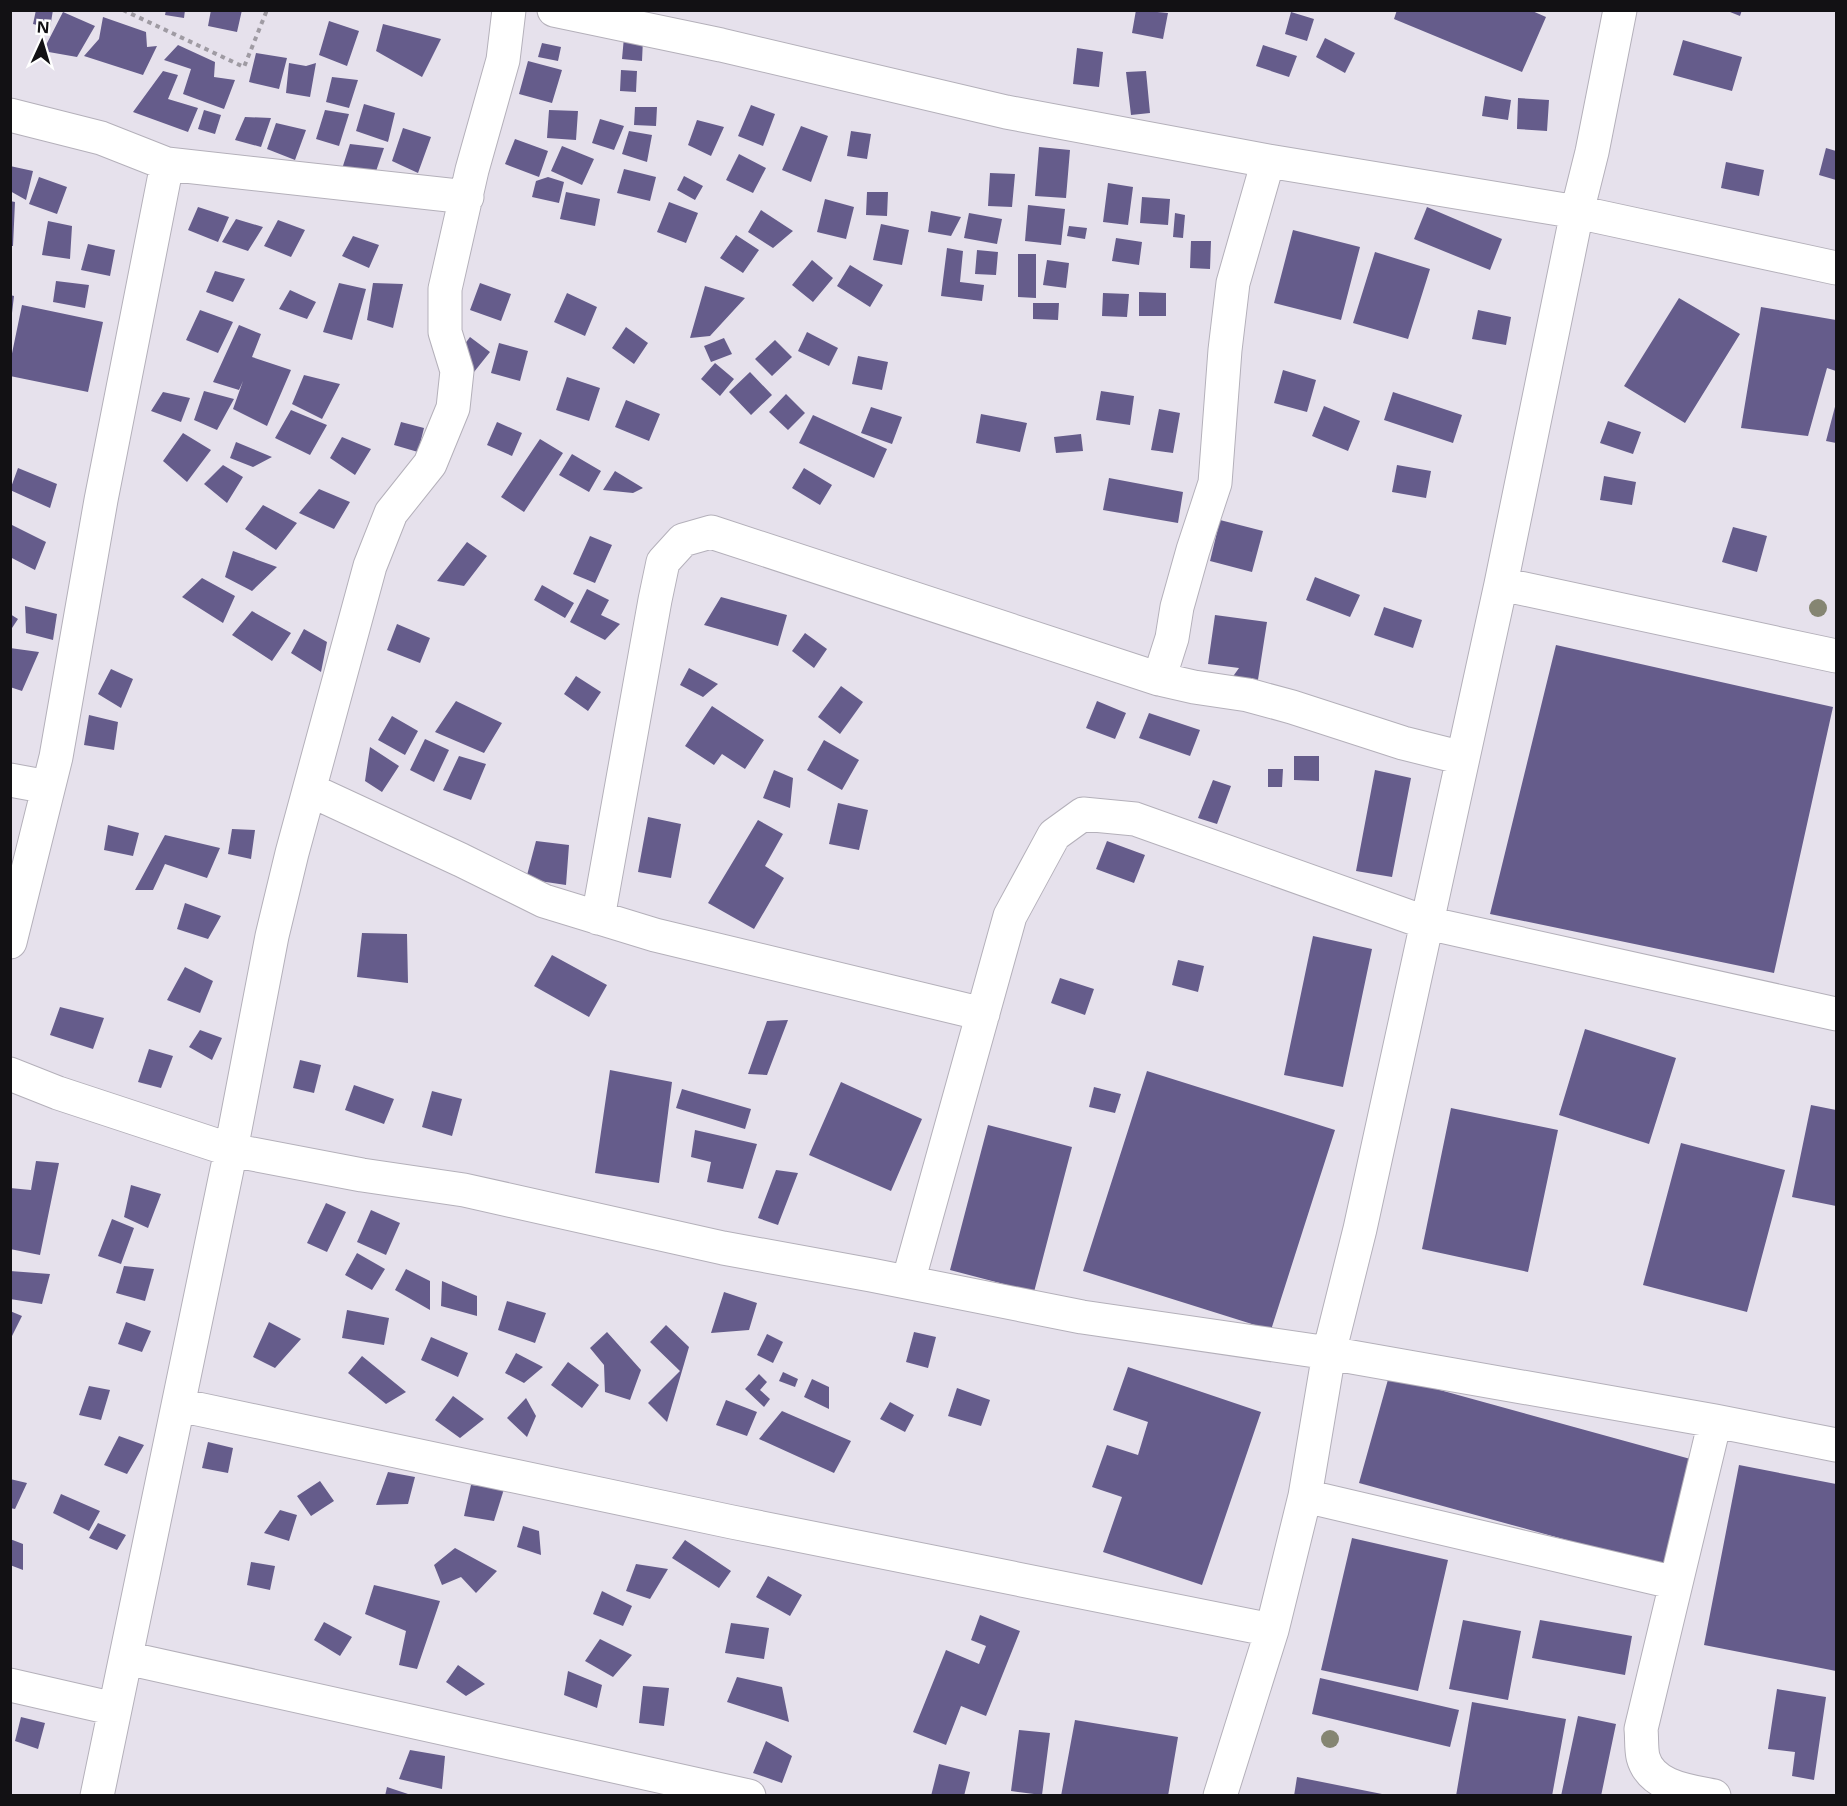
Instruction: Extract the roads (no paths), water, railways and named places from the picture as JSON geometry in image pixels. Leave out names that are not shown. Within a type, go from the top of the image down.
[{"type":"street","points":[[97,1796],[231,1150],[272,936],[309,790],[370,566],[391,513],[430,464],[453,408],[457,371],[445,332],[445,289],[483,127],[503,60],[509,10]]},
{"type":"street","points":[[554,10],[722,45],[1006,112],[1268,160],[1577,212],[1836,268]]},
{"type":"street","points":[[1220,1796],[1272,1630],[1305,1496],[1329,1353],[1360,1229],[1501,584],[1620,10]]},
{"type":"street","points":[[10,115],[101,138],[167,164],[467,197]]},
{"type":"street","points":[[1159,678],[1172,638],[1177,607],[1193,550],[1215,483],[1225,350],[1233,283],[1268,160]]},
{"type":"street","points":[[10,942],[56,757],[101,500],[167,164]]},
{"type":"street","points":[[598,918],[663,562],[683,540],[711,532],[1159,678],[1194,687],[1248,695],[1403,743],[1463,758]]},
{"type":"street","points":[[1501,584],[1836,656]]},
{"type":"street","points":[[10,780],[48,787]]},
{"type":"street","points":[[309,790],[544,901],[656,935],[982,1014]]},
{"type":"street","points":[[908,1282],[1010,915],[1054,835],[1083,814],[1135,819],[1427,923],[1836,1014]]},
{"type":"street","points":[[10,1074],[58,1093],[231,1150],[362,1175],[464,1190],[723,1248],[1082,1317],[1329,1353],[1836,1444]]},
{"type":"street","points":[[179,1405],[732,1522],[1272,1630]]},
{"type":"street","points":[[1714,1796],[1677,1788],[1654,1776],[1643,1758],[1641,1729],[1715,1421]]},
{"type":"street","points":[[1305,1496],[1676,1583]]},
{"type":"street","points":[[126,1658],[749,1796]]},
{"type":"street","points":[[10,1684],[115,1709]]}]
